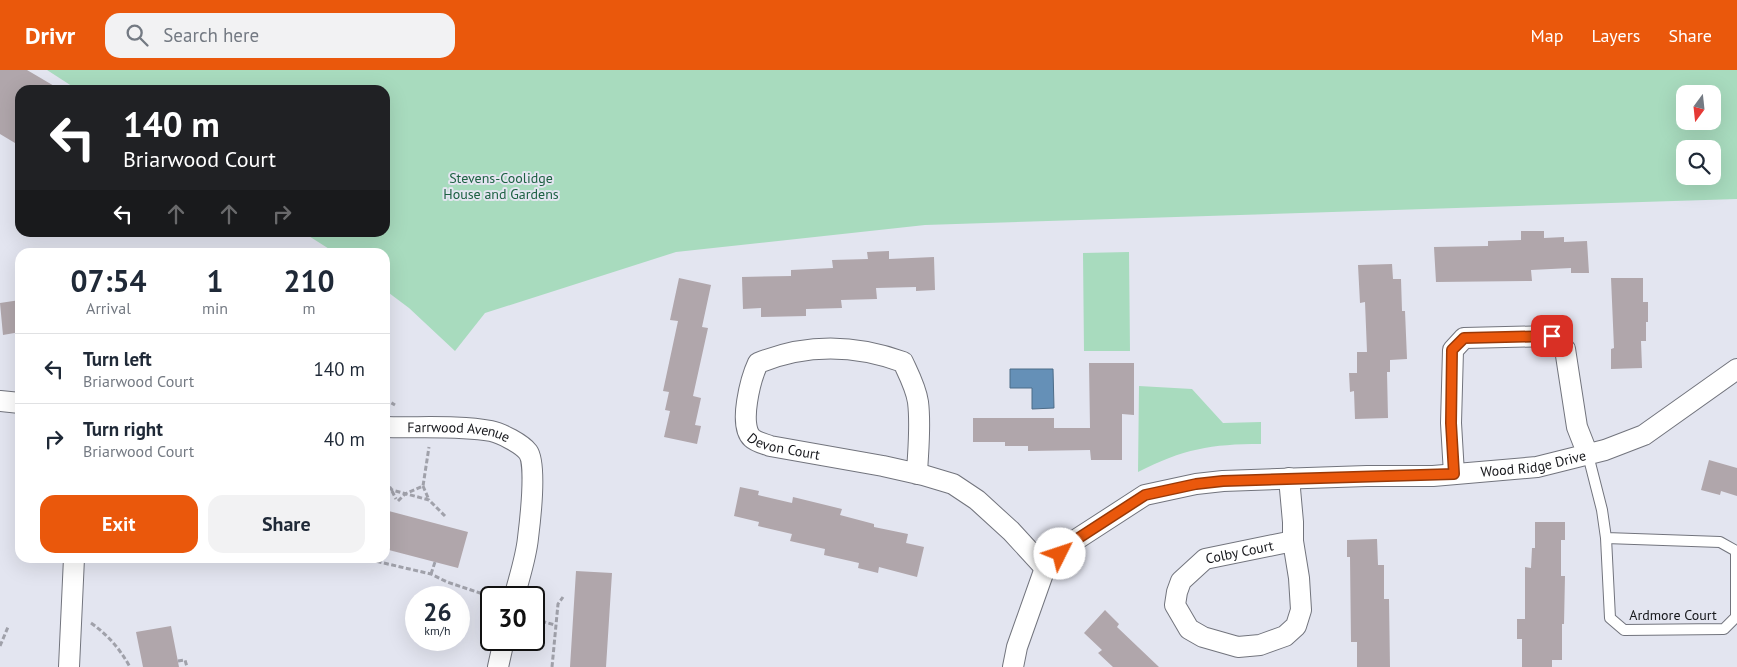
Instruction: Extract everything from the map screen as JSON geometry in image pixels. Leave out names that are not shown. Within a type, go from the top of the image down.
[{"type":"street","points":[[1454,474],[1451,423],[1452,350],[1464,338],[1552,336],[1565,349],[1577,427],[1588,455]]},
{"type":"street","name":"Devon Court","points":[[917,474],[918,402],[913,384],[903,362],[885,355],[853,348],[794,351],[758,363],[752,375],[745,420],[747,431],[753,440],[770,446],[917,474],[953,484],[977,500],[1045,568]]},
{"type":"street","name":"Wood Ridge Drive","points":[[1013,667],[1017,647],[1045,568],[1074,541],[1145,495],[1205,483],[1289,478],[1454,474],[1536,467],[1605,450],[1644,435],[1737,369]]},
{"type":"street","points":[[0,402],[15,403]]},
{"type":"street","name":"Farrwood Avenue","points":[[390,427],[493,432],[508,438],[528,452],[532,464],[532,494],[528,540],[517,586]]},
{"type":"street","name":"Colby Court","points":[[1289,478],[1293,541],[1299,578],[1301,610],[1296,626],[1285,636],[1260,645],[1238,647],[1202,637],[1189,629],[1175,605],[1177,592],[1181,581],[1205,559],[1293,541]]},
{"type":"street","points":[[69,667],[74,563]]},
{"type":"street","points":[[498,667],[502,651]]},
{"type":"lane","name":"Ardmore Court","points":[[1588,455],[1602,510],[1606,538],[1610,618],[1624,630],[1724,629],[1736,617],[1736,551],[1720,542],[1606,538]]},
{"type":"path","points":[[390,402],[395,405]]},
{"type":"path","points":[[432,428],[423,486],[429,500],[445,516]]},
{"type":"path","points":[[390,487],[397,500],[423,486]]},
{"type":"path","points":[[392,490],[429,500]]},
{"type":"path","points":[[390,560],[480,593]]},
{"type":"path","points":[[431,574],[435,562]]},
{"type":"path","points":[[552,667],[558,604],[563,597]]},
{"type":"path","points":[[71,619],[88,621],[105,634],[124,655],[130,667]]},
{"type":"path","points":[[545,622],[555,625]]},
{"type":"path","points":[[0,646],[8,627]]},
{"type":"path","points":[[178,661],[185,660],[186,667]]},
{"type":"green space","name":"Stevens-Coolidge House and Gardens","points":[[47,70],[1737,70],[1737,199],[925,225],[676,252],[485,313],[455,351],[409,308],[390,294],[390,248],[328,248],[310,237],[390,237],[390,85],[70,85]]},
{"type":"green space","points":[[1129,252],[1130,351],[1084,351],[1083,253]]},
{"type":"green space","points":[[1139,386],[1192,389],[1223,423],[1261,422],[1261,444],[1227,445],[1198,449],[1169,458],[1138,472]]},
{"type":"water","points":[[1010,369],[1053,369],[1054,408],[1032,409],[1032,388],[1010,388]]},
{"type":"building","points":[[0,70],[27,70],[52,85],[15,85],[15,143],[0,134]]},
{"type":"building","points":[[1521,231],[1544,231],[1544,238],[1564,237],[1564,242],[1587,241],[1589,273],[1571,273],[1571,268],[1531,270],[1532,281],[1436,282],[1434,247],[1488,246],[1488,241],[1521,240]]},
{"type":"building","points":[[889,251],[889,259],[934,257],[935,290],[916,291],[916,287],[876,288],[877,299],[841,300],[842,308],[806,309],[806,316],[761,317],[761,308],[743,309],[742,277],[791,276],[791,270],[833,268],[832,260],[868,259],[867,252]]},
{"type":"building","points":[[1392,264],[1393,279],[1401,279],[1402,311],[1405,311],[1407,359],[1390,360],[1390,372],[1387,372],[1388,418],[1355,419],[1354,391],[1350,392],[1349,373],[1357,373],[1357,352],[1367,352],[1365,302],[1360,303],[1358,265]]},
{"type":"building","points":[[679,278],[711,285],[702,327],[708,328],[693,396],[701,398],[695,425],[701,426],[697,444],[664,437],[670,411],[665,410],[669,392],[663,391],[678,321],[670,320]]},
{"type":"building","points":[[1611,278],[1643,278],[1643,302],[1648,302],[1648,322],[1646,322],[1646,341],[1641,341],[1642,368],[1611,369],[1611,349],[1614,348]]},
{"type":"building","points":[[15,301],[15,333],[3,335],[0,303]]},
{"type":"building","points":[[1089,363],[1134,363],[1134,415],[1122,414],[1122,460],[1091,460],[1090,450],[1028,451],[1028,446],[1005,446],[1005,442],[973,442],[973,418],[1054,418],[1054,428],[1090,428]]},
{"type":"building","points":[[1709,460],[1737,468],[1737,496],[1721,491],[1720,495],[1701,490]]},
{"type":"building","points":[[740,487],[759,491],[758,495],[792,503],[793,497],[842,509],[840,515],[874,524],[874,527],[908,534],[906,543],[924,547],[917,577],[879,567],[878,573],[858,568],[859,563],[824,555],[825,549],[790,541],[792,534],[758,526],[759,522],[734,516]]},
{"type":"building","points":[[390,511],[468,532],[458,568],[390,550]]},
{"type":"building","points":[[1535,522],[1565,522],[1565,540],[1561,540],[1561,576],[1565,576],[1562,660],[1552,660],[1552,667],[1522,667],[1522,639],[1517,639],[1517,619],[1525,619],[1525,567],[1531,568],[1532,548],[1535,548]]},
{"type":"building","points":[[1377,539],[1378,565],[1384,565],[1384,599],[1389,599],[1390,667],[1357,667],[1357,642],[1351,642],[1350,557],[1347,557],[1347,540]]},
{"type":"building","points":[[576,571],[612,573],[606,667],[570,667]]},
{"type":"building","points":[[1105,610],[1119,624],[1117,627],[1159,667],[1113,667],[1098,653],[1102,650],[1084,633]]},
{"type":"building","points":[[171,626],[179,667],[143,667],[136,632]]},
{"type":"route","points":[[1060,554],[1074,541],[1145,495],[1196,484],[1248,480],[1454,474],[1451,423],[1452,350],[1464,338],[1552,336]]}]
